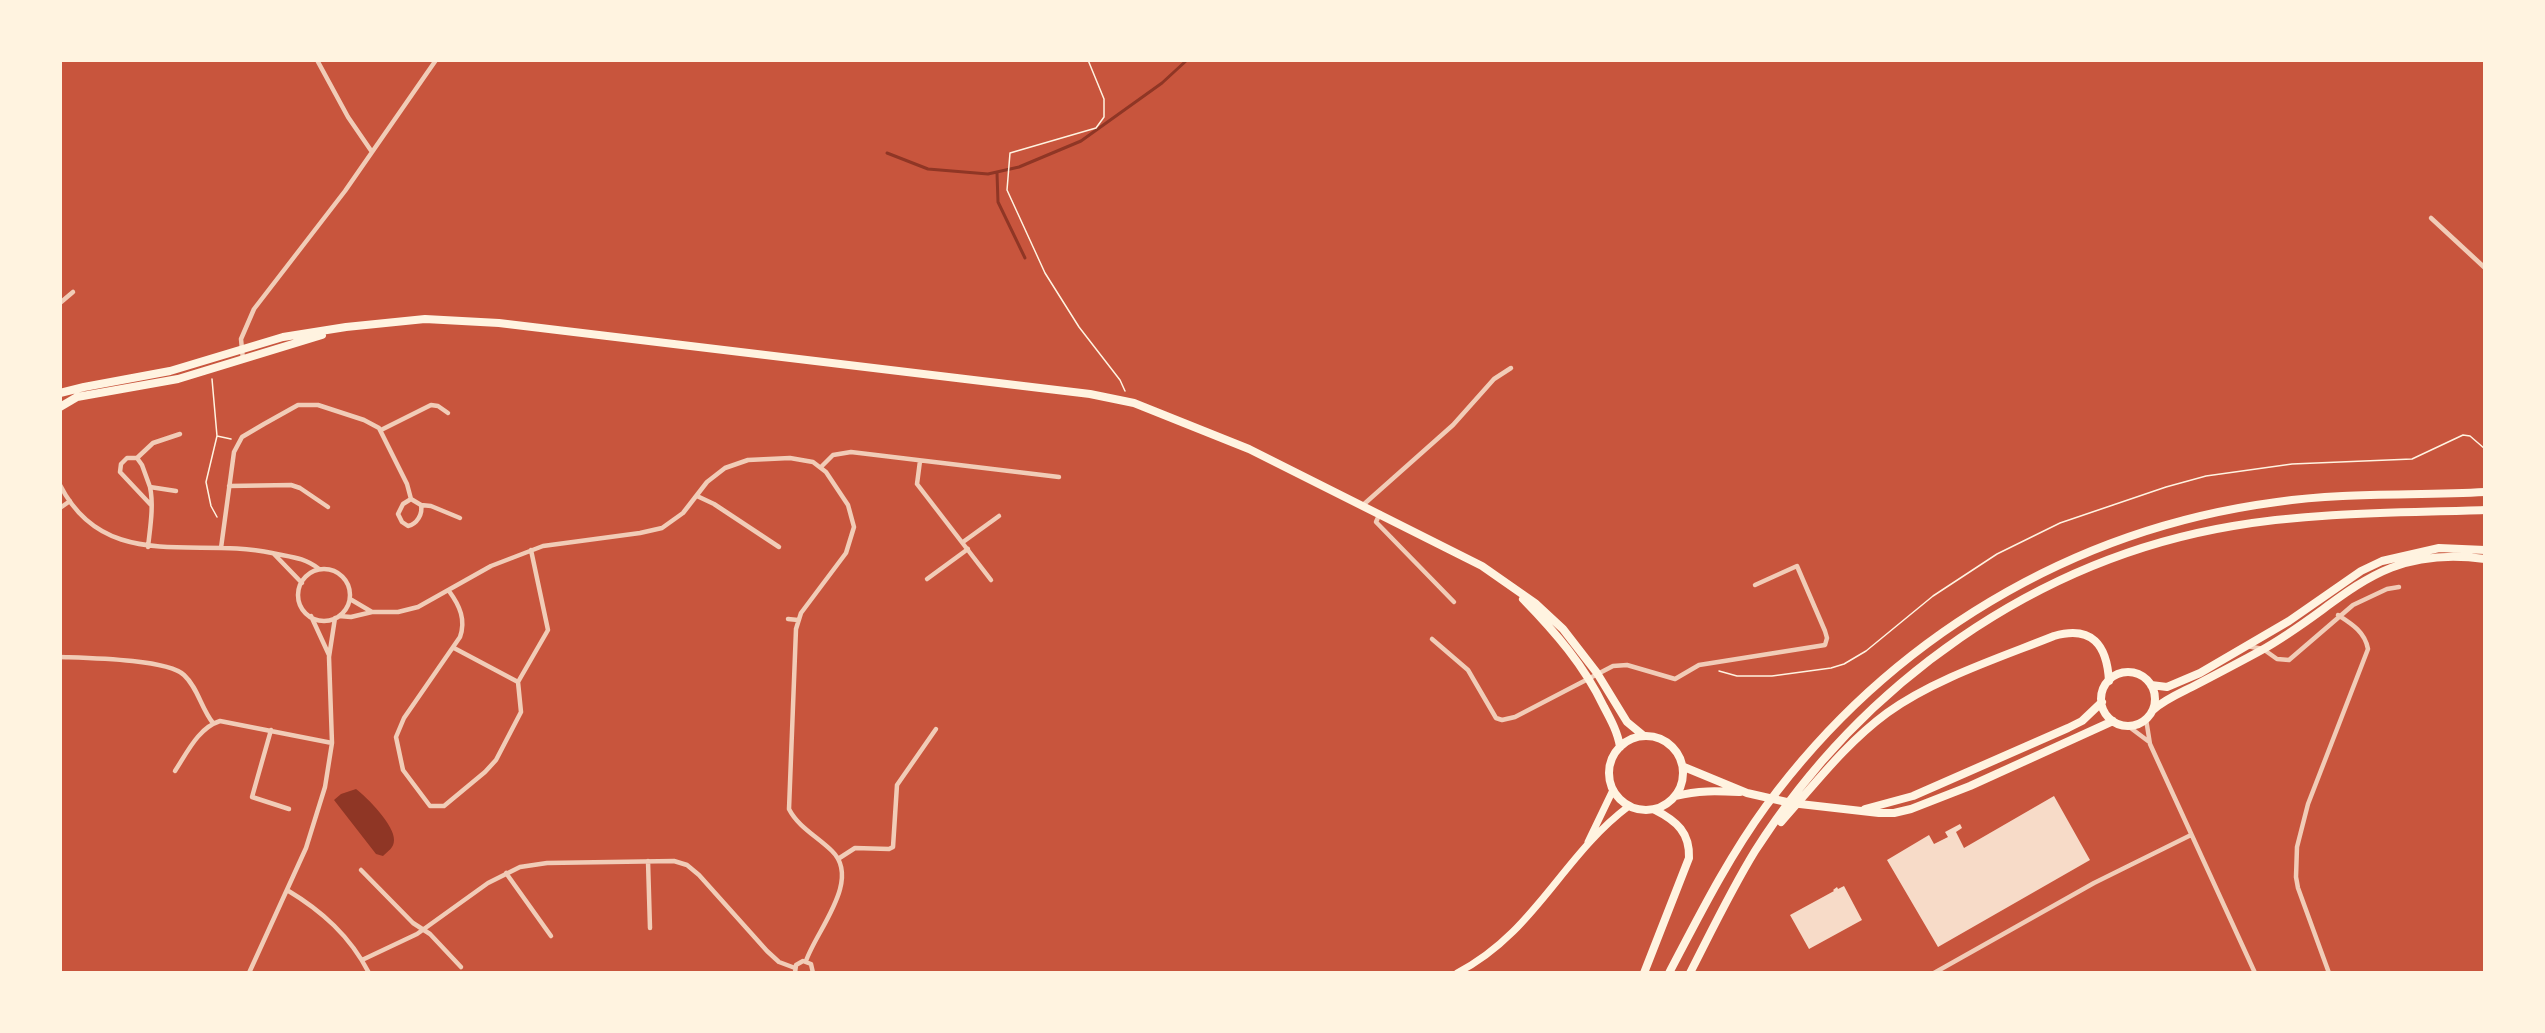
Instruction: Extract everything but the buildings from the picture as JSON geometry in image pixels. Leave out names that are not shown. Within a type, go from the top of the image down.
[{"type":"main road","points":[[60,393],[170,371],[283,337],[346,327],[425,319],[499,322],[1126,401],[1249,449],[1470,558],[1509,585],[1593,675],[1627,722],[1644,736],[1665,741],[1674,747],[1684,767],[1681,788],[1667,805],[1655,810],[1637,810],[1629,806],[1613,790],[1609,779],[1609,767],[1620,747],[1627,741],[1644,736]]},
{"type":"main road","points":[[60,407],[77,397],[154,384],[211,370],[346,327]]},
{"type":"main road","points":[[1669,973],[1728,863],[1766,806],[1827,732],[1914,652],[1994,598],[2048,569],[2094,549],[2153,528],[2211,513],[2279,501],[2485,492]]},
{"type":"main road","points":[[1690,973],[1756,850],[1829,753],[1865,715],[1900,684],[1954,641],[2003,610],[2063,579],[2131,552],[2178,537],[2234,525],[2318,516],[2485,510]]},
{"type":"main road","points":[[2151,685],[2167,687],[2179,683],[2289,621],[2361,571],[2382,561],[2417,551],[2439,548],[2485,550]]},
{"type":"main road","points":[[2153,710],[2155,702],[2151,685],[2145,679],[2131,673],[2123,673],[2109,681],[2103,691],[2104,710],[2113,721],[2128,726],[2146,719],[2153,710],[2169,698],[2263,650],[2379,572],[2406,562],[2428,558],[2453,556],[2485,559]]},
{"type":"main road","points":[[1756,850],[1843,751],[1886,714],[1919,692],[2054,636],[2073,632],[2086,635],[2102,648],[2108,663],[2109,681]]},
{"type":"main road","points":[[1593,675],[1620,747]]},
{"type":"main road","points":[[1861,810],[1905,800],[2068,728],[2082,720],[2102,702]]},
{"type":"main road","points":[[1684,767],[1747,792],[1791,803],[1886,813],[1911,809],[2027,762],[2113,721]]},
{"type":"main road","points":[[1584,848],[1613,790]]},
{"type":"main road","points":[[1676,796],[1715,790],[1747,792]]},
{"type":"main road","points":[[1457,973],[1488,954],[1521,926],[1584,848],[1629,806]]},
{"type":"main road","points":[[1644,973],[1689,858],[1689,845],[1683,830],[1671,819],[1655,810]]},
{"type":"street","points":[[317,60],[348,117],[372,152]]},
{"type":"street","points":[[243,360],[241,349],[244,328],[260,299],[345,191],[435,60]]},
{"type":"street","points":[[2431,218],[2485,268]]},
{"type":"street","points":[[60,303],[73,292]]},
{"type":"street","points":[[1363,505],[1453,425],[1494,379],[1511,368]]},
{"type":"street","points":[[220,548],[238,441],[249,432],[303,404],[318,405],[364,420],[381,430],[410,490],[411,499]]},
{"type":"street","points":[[381,430],[431,405],[438,406],[448,413]]},
{"type":"street","points":[[151,506],[119,470],[121,464],[127,458],[136,458],[153,443],[180,434]]},
{"type":"street","points":[[822,467],[833,455],[843,452],[1059,477]]},
{"type":"street","points":[[136,458],[142,465],[150,487],[148,547]]},
{"type":"street","points":[[311,616],[327,620],[372,612],[392,613],[409,610],[449,591],[491,566],[531,550],[558,543],[640,533],[662,528],[683,513],[711,477],[739,462],[790,458],[809,461],[822,467],[853,515],[853,533],[846,553],[798,620],[792,704],[789,809],[794,818],[838,859],[842,884],[806,961]]},
{"type":"street","points":[[920,461],[917,484],[991,580]]},
{"type":"street","points":[[60,485],[85,519],[105,533],[125,541],[148,547],[172,549],[256,550],[300,558],[319,570]]},
{"type":"street","points":[[229,486],[291,485],[328,507]]},
{"type":"street","points":[[150,487],[176,491]]},
{"type":"street","points":[[697,496],[714,504],[779,547]]},
{"type":"street","points":[[411,499],[421,505],[425,504],[460,518]]},
{"type":"street","points":[[408,526],[402,522],[399,514],[403,504],[411,499]]},
{"type":"street","points":[[60,508],[70,501]]},
{"type":"street","points":[[406,532],[408,526],[416,522],[421,514],[421,505]]},
{"type":"street","points":[[1380,513],[1376,522],[1454,602]]},
{"type":"street","points":[[963,542],[999,516]]},
{"type":"street","points":[[927,579],[968,549]]},
{"type":"street","points":[[449,591],[463,620],[460,637],[404,718],[396,736],[402,770],[430,806],[444,806],[485,772],[496,760],[521,712],[518,682],[548,630],[531,550]]},
{"type":"street","points":[[274,554],[302,583]]},
{"type":"street","points":[[1432,639],[1467,670],[1496,718],[1502,720],[1524,713],[1613,666],[1627,665],[1675,679],[1699,665],[1825,645],[1827,638],[1825,631],[1797,566],[1755,585]]},
{"type":"street","points":[[249,973],[306,848],[328,772],[332,743],[330,657],[337,617],[344,611],[350,599],[349,587],[344,577],[334,571],[319,570],[308,575],[302,583],[299,590],[300,602],[311,616],[330,657]]},
{"type":"street","points":[[2247,646],[2263,650],[2273,658],[2289,660],[2338,615],[2364,598],[2399,587]]},
{"type":"street","points":[[350,599],[372,612]]},
{"type":"street","points":[[2329,973],[2300,894],[2296,864],[2297,847],[2308,804],[2367,656],[2364,636],[2338,615]]},
{"type":"street","points":[[788,619],[798,620]]},
{"type":"street","points":[[454,648],[518,682]]},
{"type":"street","points":[[60,657],[149,664],[176,669],[189,681],[213,723]]},
{"type":"street","points":[[2146,719],[2148,741],[2255,973]]},
{"type":"street","points":[[175,771],[200,734],[213,723],[224,721],[332,743]]},
{"type":"street","points":[[2128,726],[2148,741]]},
{"type":"street","points":[[838,859],[855,848],[889,849],[893,847],[897,785],[936,729]]},
{"type":"street","points":[[271,730],[252,797],[288,809]]},
{"type":"street","points":[[1934,973],[2094,883],[2191,835]]},
{"type":"street","points":[[648,861],[650,928]]},
{"type":"street","points":[[362,960],[424,929],[488,883],[506,873],[536,864],[674,861],[693,869],[779,962],[795,970],[798,963],[806,961],[813,966],[813,973]]},
{"type":"street","points":[[361,870],[413,923],[424,929],[460,967]]},
{"type":"street","points":[[506,873],[551,936]]},
{"type":"street","points":[[286,890],[314,907],[334,924],[362,960],[369,973]]},
{"type":"path","points":[[1088,60],[1104,99],[1104,117],[1096,128],[1010,153],[1007,190],[1045,273],[1079,327],[1120,380],[1126,401]]},
{"type":"path","points":[[211,370],[217,436],[206,482],[213,512],[218,519],[225,522]]},
{"type":"path","points":[[217,436],[238,441]]},
{"type":"shaded area","points":[[356,789],[380,812],[393,834],[393,845],[383,856],[376,854],[334,800],[341,794]]},
{"type":"waterway","points":[[887,153],[928,169],[988,174],[1019,167],[1081,141],[1162,83],[1187,60]]},
{"type":"waterway","points":[[997,173],[998,202],[1025,258]]}]
